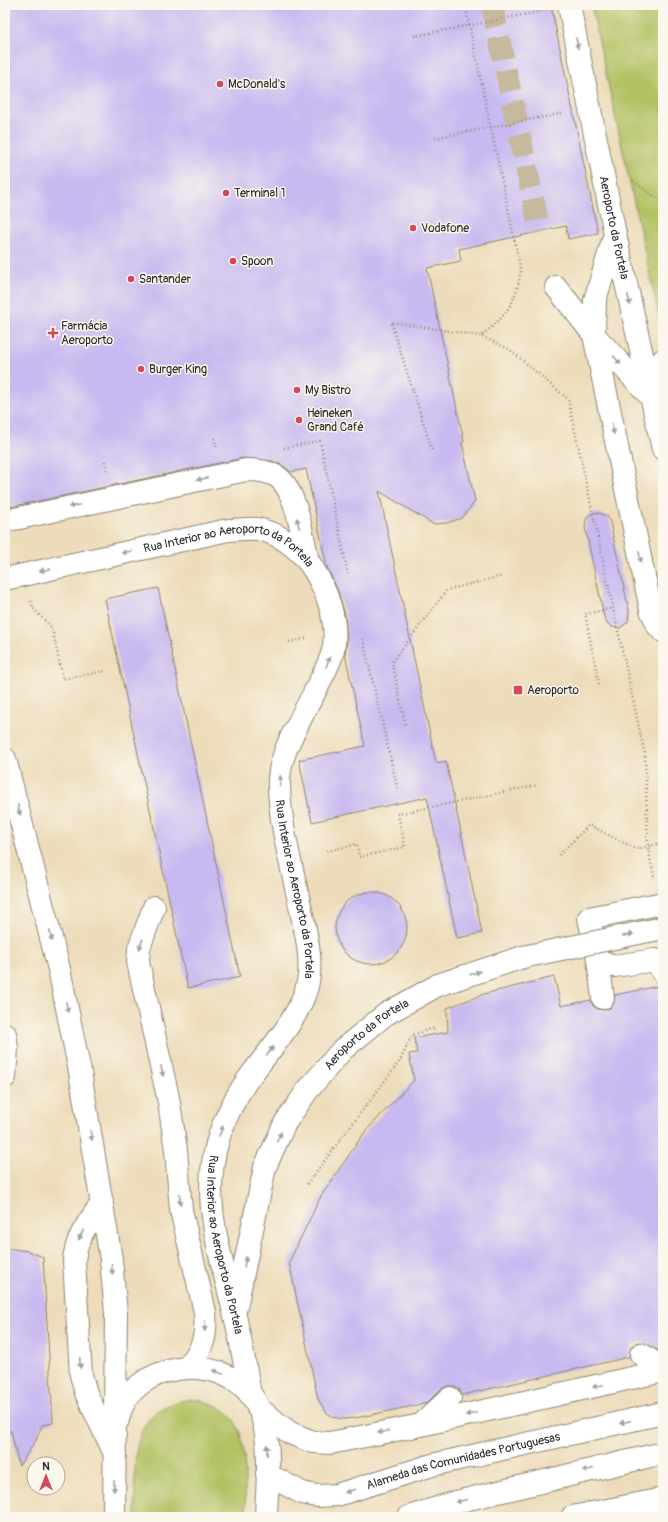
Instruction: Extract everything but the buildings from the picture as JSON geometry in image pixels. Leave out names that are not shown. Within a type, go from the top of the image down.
[{"type":"main road","name":"Aeroporto da Portela","points":[[569,6],[615,234],[650,397],[663,449]]},
{"type":"main road","points":[[615,234],[595,300],[594,335],[651,610],[658,626],[663,631]]},
{"type":"main road","points":[[556,287],[594,335],[650,397]]},
{"type":"main road","points":[[650,397],[655,375],[663,360]]},
{"type":"main road","points":[[5,521],[240,471],[257,470],[277,476],[287,486],[292,498],[308,561]]},
{"type":"main road","name":"Rua Interior ao Aeroporto da Portela","points":[[5,579],[228,530],[257,529],[277,537],[293,546],[308,561],[321,582],[330,606],[334,632],[333,650],[287,744],[279,782],[280,810],[306,930],[309,961],[306,991],[293,1020],[246,1083],[229,1113],[218,1141],[212,1163],[211,1192],[215,1226],[254,1401]]},
{"type":"main road","points":[[5,759],[59,969],[80,1072],[111,1259],[116,1313],[114,1517]]},
{"type":"main road","points":[[603,998],[598,960],[589,918],[661,903]]},
{"type":"main road","points":[[154,907],[139,948],[138,962],[169,1102],[176,1150],[181,1210],[205,1312],[206,1325],[203,1344],[198,1355],[187,1367]]},
{"type":"main road","name":"Aeroporto da Portela","points":[[235,1314],[265,1167],[286,1123],[307,1091],[342,1050],[386,1014],[438,985],[523,957],[663,928]]},
{"type":"main road","points":[[598,960],[614,966],[655,960],[663,972]]},
{"type":"main road","points":[[5,1034],[7,1048],[5,1077]]},
{"type":"main road","points":[[102,1202],[81,1233],[76,1246],[74,1261],[81,1376],[86,1392],[115,1443]]},
{"type":"main road","points":[[641,1354],[663,1368]]},
{"type":"main road","points":[[115,1443],[119,1411],[129,1396],[144,1382],[155,1376],[171,1370],[187,1367],[206,1368],[220,1372],[236,1381],[254,1401],[290,1433],[313,1442],[330,1443],[421,1425],[663,1371]]},
{"type":"main road","points":[[421,1425],[450,1398]]},
{"type":"main road","points":[[254,1401],[266,1426],[266,1517]]},
{"type":"main road","name":"Alameda das Comunidades Portuguesas","points":[[267,1474],[302,1493],[317,1496],[337,1495],[432,1465],[663,1413]]},
{"type":"main road","points":[[625,1461],[663,1437]]},
{"type":"main road","points":[[409,1517],[456,1502],[663,1453]]},
{"type":"main road","points":[[572,1517],[663,1499]]},
{"type":"path","points":[[465,5],[521,271],[516,296],[504,316],[481,336]]},
{"type":"path","points":[[414,36],[569,6]]},
{"type":"path","points":[[432,450],[391,322],[481,336],[509,349],[568,399],[645,755],[648,846],[661,903]]},
{"type":"path","points":[[405,724],[392,662],[447,590],[502,576]]},
{"type":"path","points":[[599,684],[585,614],[613,608]]},
{"type":"path","points":[[327,850],[356,844],[359,856],[405,846],[398,814],[538,785]]},
{"type":"path","points":[[560,855],[589,825],[636,848],[663,844]]},
{"type":"path","points":[[308,1184],[400,1061],[412,1035],[434,1028],[435,1034]]},
{"type":"green space","points":[[591,5],[663,5],[663,335]]},
{"type":"green space","points":[[192,1399],[207,1402],[219,1407],[235,1422],[242,1443],[244,1456],[245,1517],[135,1517],[136,1459],[138,1442],[144,1426],[155,1414],[170,1404]]},
{"type":"tunnel","points":[[492,5],[540,232]]},
{"type":"place","name":"McDonald's","points":[[220,84]]},
{"type":"place","name":"Terminal 1","points":[[226,193]]},
{"type":"place","name":"Vodafone","points":[[413,228]]},
{"type":"place","name":"Spoon","points":[[233,261]]},
{"type":"place","name":"Santander","points":[[131,279]]},
{"type":"place","name":"Farmácia Aeroporto","points":[[53,333]]},
{"type":"place","name":"Burger King","points":[[141,369]]},
{"type":"place","name":"My Bistro","points":[[297,390]]},
{"type":"place","name":"Heineken Grand Café","points":[[299,420]]},
{"type":"place","name":"Aeroporto","points":[[518,690]]}]
